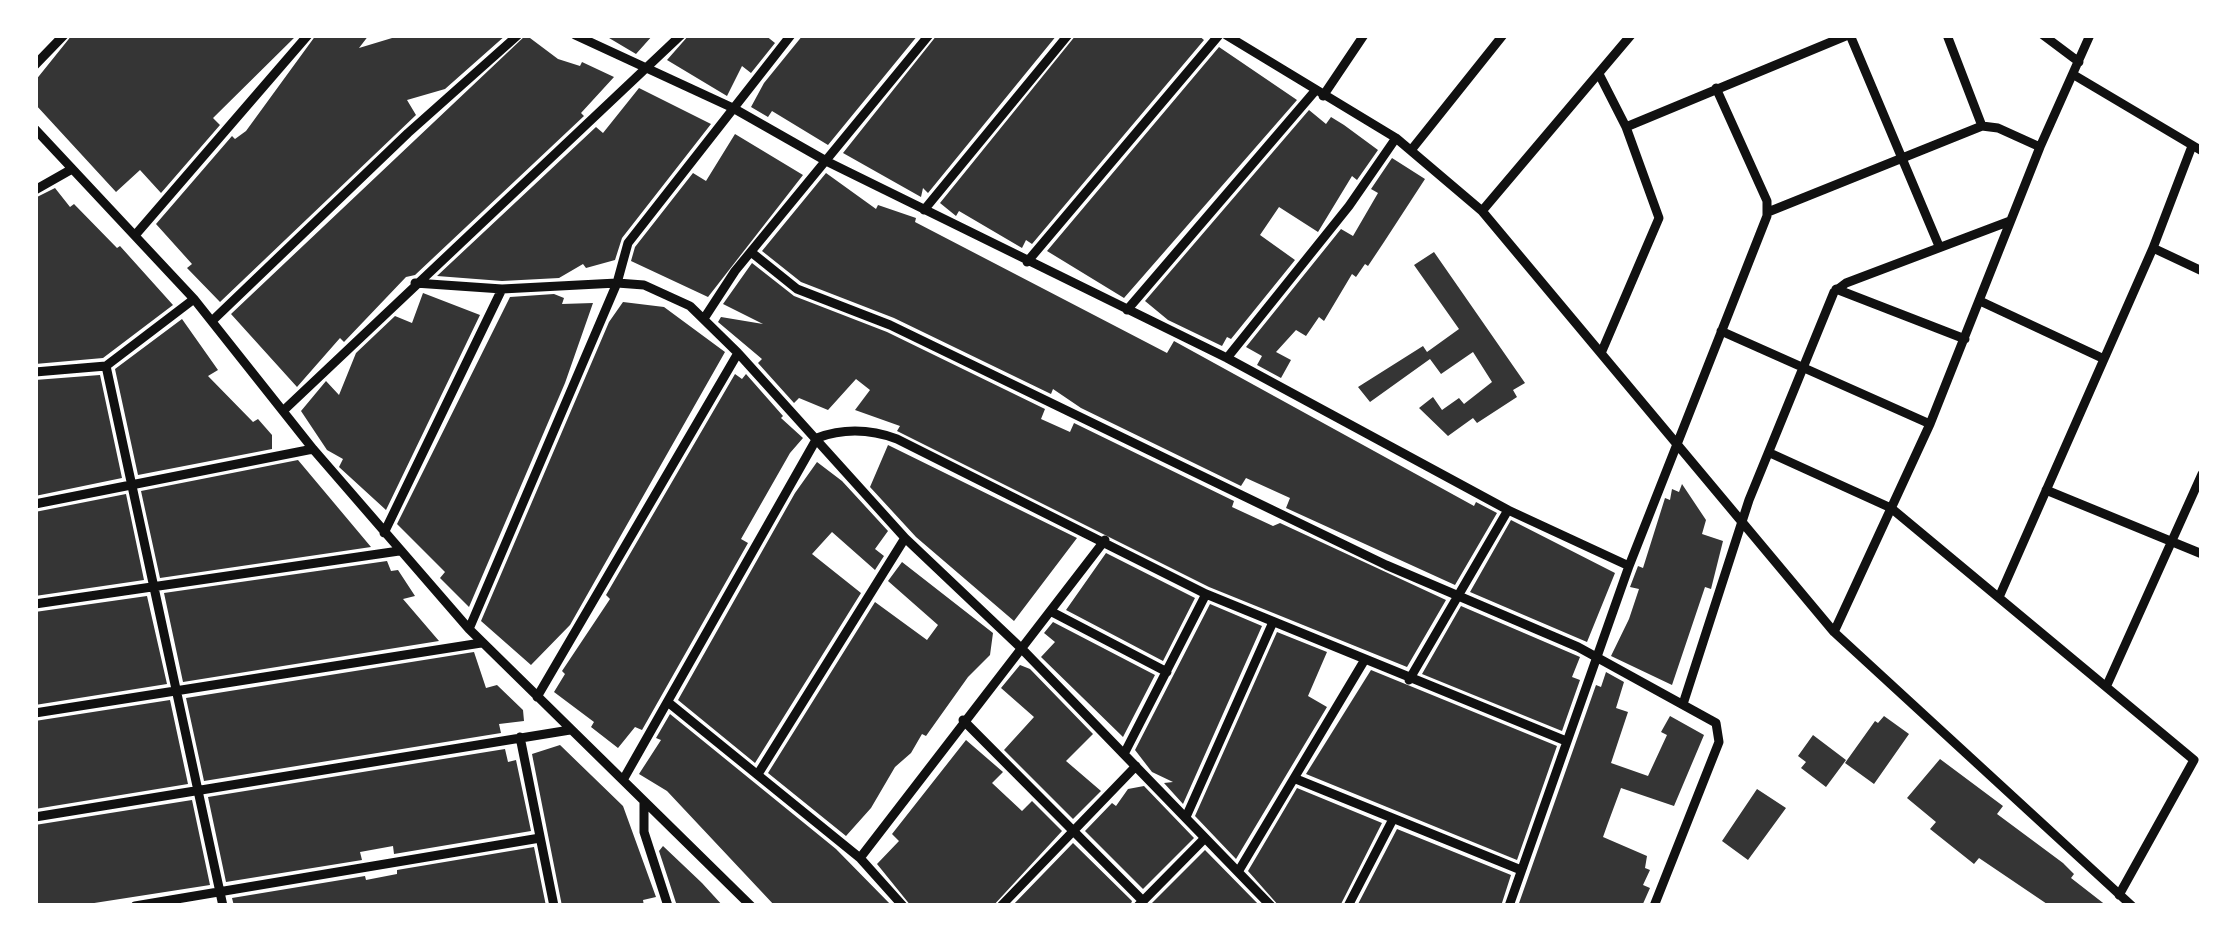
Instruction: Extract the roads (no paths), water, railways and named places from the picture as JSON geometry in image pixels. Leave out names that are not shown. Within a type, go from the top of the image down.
[{"type":"street","points":[[35,65],[64,35]]},
{"type":"street","points":[[137,233],[308,35]]},
{"type":"street","points":[[212,321],[518,35]]},
{"type":"street","points":[[575,35],[733,108],[828,162],[1227,358],[1508,510],[1630,566]]},
{"type":"street","points":[[283,411],[681,35]]},
{"type":"street","points":[[468,629],[617,282],[628,242],[791,35]]},
{"type":"street","points":[[705,318],[751,252],[929,35]]},
{"type":"street","points":[[924,210],[1068,35]]},
{"type":"street","points":[[1027,262],[1222,35],[1396,138],[1482,211],[1834,632],[2132,906]]},
{"type":"street","points":[[1127,310],[1319,93],[1364,35]]},
{"type":"street","points":[[1412,149],[1503,35]]},
{"type":"street","points":[[1482,211],[1631,35]]},
{"type":"street","points":[[1626,127],[1849,35],[1939,246]]},
{"type":"street","points":[[1947,35],[1982,126]]},
{"type":"street","points":[[2043,35],[2080,62]]},
{"type":"street","points":[[1834,632],[1930,424],[2040,147],[2090,35]]},
{"type":"street","points":[[1599,74],[1626,127],[1659,218],[1602,351]]},
{"type":"street","points":[[2000,595],[2197,148],[2074,75]]},
{"type":"street","points":[[1509,906],[1630,566],[1680,446],[1768,212],[1716,88]]},
{"type":"street","points":[[1768,212],[1982,126],[1998,128],[2040,147]]},
{"type":"street","points":[[35,129],[137,233],[313,449],[468,629],[751,906]]},
{"type":"street","points":[[1227,358],[1396,138]]},
{"type":"street","points":[[35,190],[72,168]]},
{"type":"street","points":[[1683,704],[1741,524],[1836,289],[2010,220]]},
{"type":"street","points":[[2153,248],[2202,270]]},
{"type":"street","points":[[751,252],[797,289],[907,333],[1339,543],[1597,659],[1716,722],[1719,742],[1654,906]]},
{"type":"street","points":[[415,283],[502,289],[617,282],[669,294],[705,318],[905,538],[1021,648],[1270,906]]},
{"type":"street","points":[[384,533],[502,289]]},
{"type":"street","points":[[1836,289],[1966,339]]},
{"type":"street","points":[[35,372],[106,366],[194,299]]},
{"type":"street","points":[[1980,300],[2102,358]]},
{"type":"street","points":[[1721,331],[1930,424]]},
{"type":"street","points":[[537,697],[738,352]]},
{"type":"street","points":[[106,366],[223,906]]},
{"type":"street","points":[[624,780],[817,438],[846,431],[879,432],[1105,540],[1206,594],[1566,742]]},
{"type":"street","points":[[35,504],[313,449]]},
{"type":"street","points":[[1770,452],[1891,508],[2194,760]]},
{"type":"street","points":[[2106,685],[2202,474]]},
{"type":"street","points":[[2046,490],[2202,554]]},
{"type":"street","points":[[1409,680],[1508,510]]},
{"type":"street","points":[[758,774],[905,538]]},
{"type":"street","points":[[860,858],[1105,540]]},
{"type":"street","points":[[35,604],[399,551]]},
{"type":"street","points":[[1124,754],[1206,594]]},
{"type":"street","points":[[1052,612],[1166,672]]},
{"type":"street","points":[[1186,817],[1274,622]]},
{"type":"street","points":[[35,713],[481,643]]},
{"type":"street","points":[[1238,872],[1364,661]]},
{"type":"street","points":[[669,702],[860,858],[903,906]]},
{"type":"street","points":[[964,720],[1074,830],[1140,904],[1205,838]]},
{"type":"street","points":[[35,817],[570,730]]},
{"type":"street","points":[[520,737],[554,906]]},
{"type":"street","points":[[2118,895],[2202,748]]},
{"type":"street","points":[[1001,906],[1136,766]]},
{"type":"street","points":[[1296,779],[1521,870]]},
{"type":"street","points":[[644,800],[644,832],[668,906]]},
{"type":"street","points":[[1348,906],[1392,821]]},
{"type":"street","points":[[135,906],[540,838]]}]
